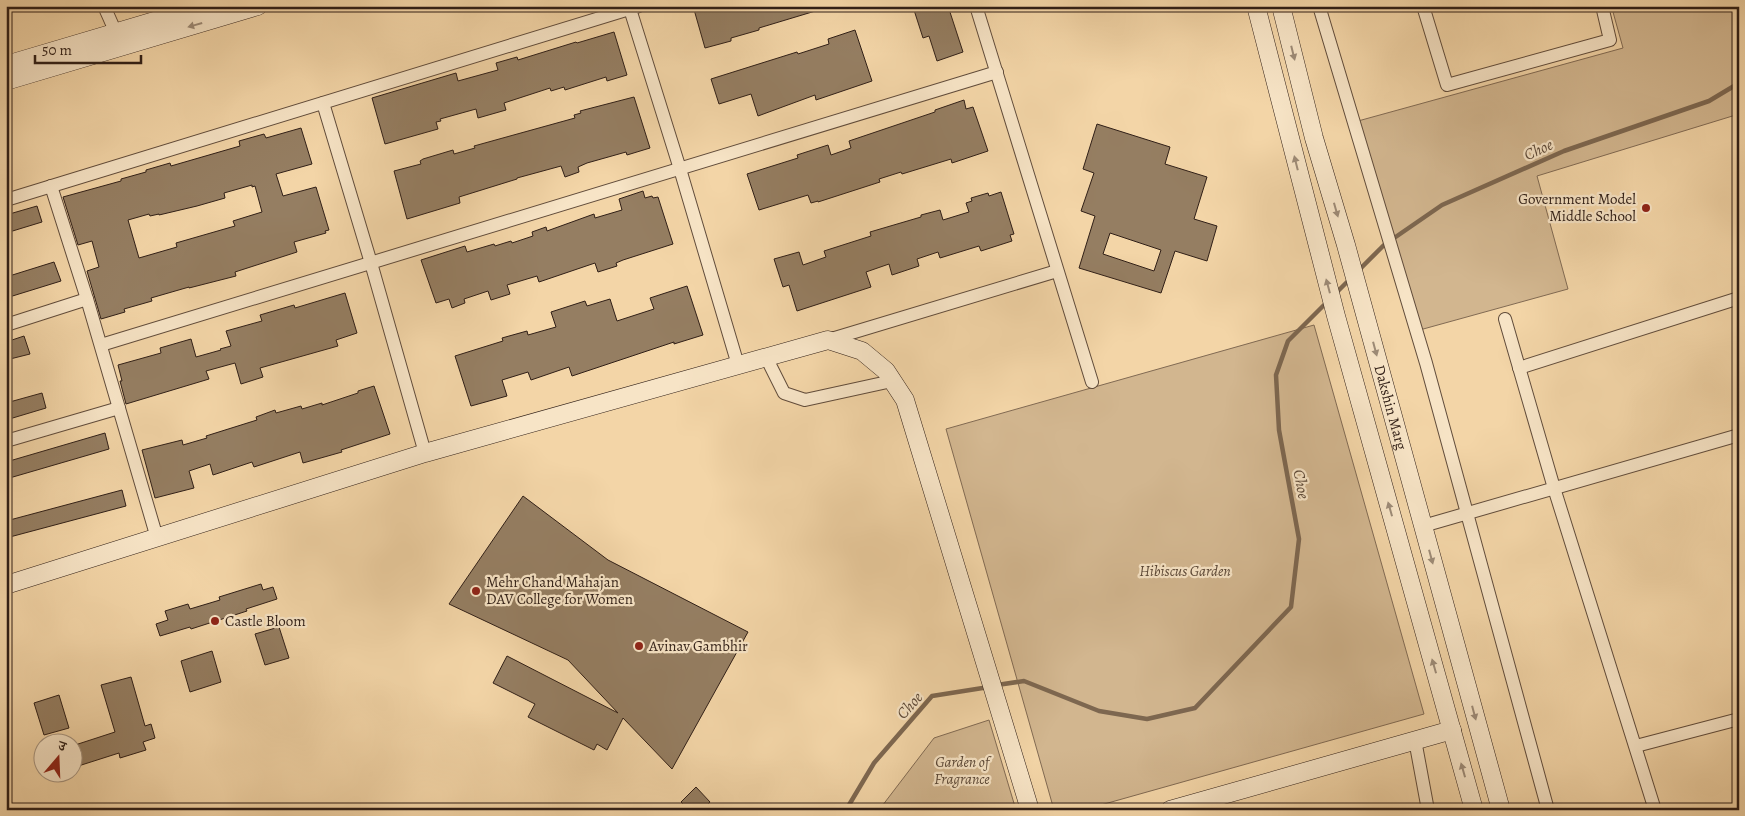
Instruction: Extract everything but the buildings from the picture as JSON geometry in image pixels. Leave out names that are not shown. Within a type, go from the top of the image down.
[{"type":"main road","points":[[6,65],[205,6]]},
{"type":"main road","points":[[6,81],[258,6]]},
{"type":"main road","name":"Dakshin Marg","points":[[1256,6],[1336,316],[1474,810]]},
{"type":"main road","name":"Dakshin Marg","points":[[1281,6],[1314,138],[1362,302],[1500,810]]},
{"type":"main road","points":[[6,585],[425,453],[828,340],[862,351],[886,371],[904,400],[1030,810]]},
{"type":"main road","points":[[1170,810],[1452,730]]},
{"type":"street","points":[[104,6],[116,33]]},
{"type":"street","points":[[976,6],[1092,382]]},
{"type":"street","points":[[1319,6],[1426,363],[1548,810]]},
{"type":"street","points":[[1422,6],[1446,85],[1610,40],[1602,6]]},
{"type":"street","points":[[6,200],[634,8],[738,365]]},
{"type":"street","points":[[101,345],[997,72]]},
{"type":"street","points":[[323,103],[425,453]]},
{"type":"street","points":[[51,186],[101,345],[157,538]]},
{"type":"street","points":[[828,340],[1057,271]]},
{"type":"street","points":[[1520,368],[1739,298]]},
{"type":"street","points":[[6,325],[87,300]]},
{"type":"street","points":[[1505,319],[1554,488],[1655,810]]},
{"type":"street","points":[[766,357],[784,392],[805,400],[892,381]]},
{"type":"street","points":[[6,441],[119,408]]},
{"type":"street","points":[[1423,526],[1739,435]]},
{"type":"street","points":[[1636,746],[1739,719]]},
{"type":"street","points":[[1414,740],[1428,810]]},
{"type":"green space","points":[[1636,6],[1739,6],[1739,114],[1537,176],[1568,289],[1416,331],[1358,121],[1623,48],[1613,12]]},
{"type":"green space","name":"Hibiscus Garden","points":[[1314,325],[1424,714],[1083,810],[1054,810],[946,429]]},
{"type":"green space","name":"Garden of Fragrance","points":[[989,720],[1016,810],[879,810],[934,738]]},
{"type":"waterway","name":"Choe","points":[[1358,271],[1384,245],[1442,205],[1564,151],[1709,101],[1739,83]]},
{"type":"waterway","name":"Choe","points":[[1335,294],[1351,278]]},
{"type":"waterway","name":"Choe","points":[[997,685],[1024,681],[1099,711],[1147,719],[1195,708],[1291,607],[1299,539],[1279,430],[1276,375],[1288,341],[1328,301]]},
{"type":"waterway","name":"Choe","points":[[846,810],[874,763],[932,696],[989,687]]},
{"type":"place","name":"Government Model Middle School","points":[[1646,208]]},
{"type":"place","name":"Mehr Chand Mahajan DAV College for Women","points":[[476,591]]},
{"type":"place","name":"Castle Bloom","points":[[215,621]]},
{"type":"place","name":"Avinav Gambhir","points":[[639,646]]}]
